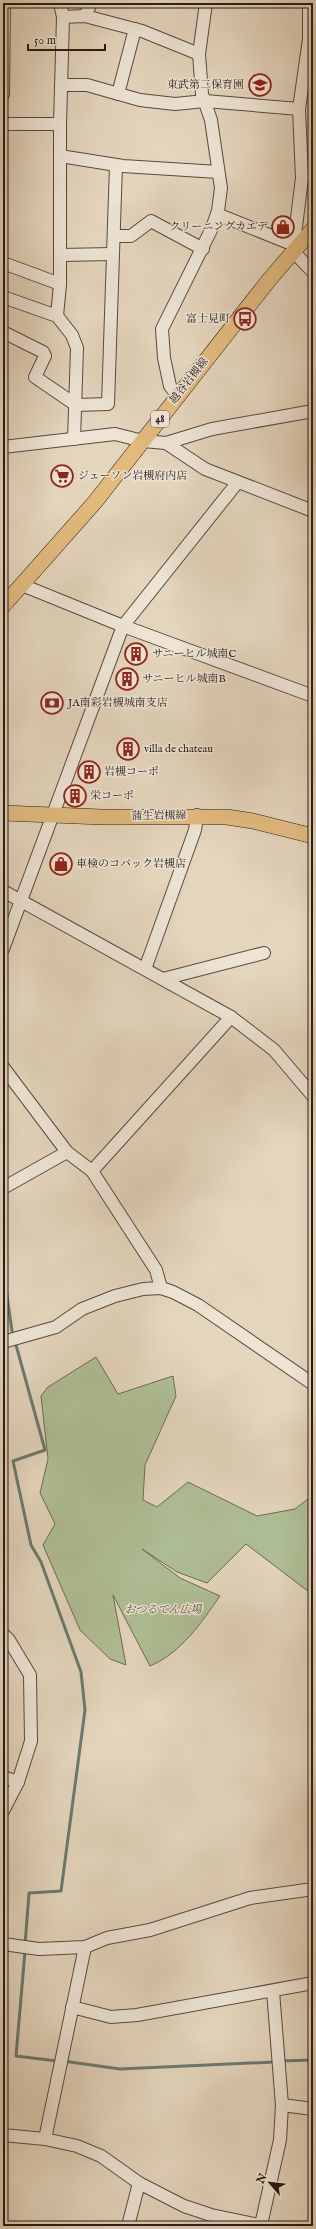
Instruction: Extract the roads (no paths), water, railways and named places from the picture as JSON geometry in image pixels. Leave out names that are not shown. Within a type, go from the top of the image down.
[{"type":"main road","name":"越谷岩槻線","points":[[5,600],[22,585],[95,502],[293,248],[313,229]]},
{"type":"main road","name":"蒲生岩槻線","points":[[3,813],[54,816],[196,815],[254,821],[313,836]]},
{"type":"street","points":[[3,94],[4,3]]},
{"type":"street","points":[[57,316],[60,284],[60,124],[63,18],[60,3]]},
{"type":"street","points":[[85,16],[91,3]]},
{"type":"street","points":[[178,396],[170,386],[164,358],[162,329],[203,250],[217,214],[221,188],[211,120],[202,94],[199,54],[206,3]]},
{"type":"street","points":[[293,248],[302,178],[299,109],[309,39],[309,3]]},
{"type":"street","points":[[63,18],[85,16],[134,29],[199,54]]},
{"type":"street","points":[[118,94],[134,29]]},
{"type":"street","points":[[61,84],[87,85],[140,100],[175,104],[205,102],[299,109]]},
{"type":"street","points":[[3,124],[60,124]]},
{"type":"street","points":[[60,156],[116,165],[218,172]]},
{"type":"street","points":[[3,332],[43,352],[46,356],[36,377],[76,404],[108,404],[116,165]]},
{"type":"street","points":[[217,214],[293,248],[313,272]]},
{"type":"street","points":[[114,236],[131,236],[151,222],[203,250]]},
{"type":"street","points":[[60,255],[113,254]]},
{"type":"street","points":[[3,263],[60,284]]},
{"type":"street","points":[[3,297],[57,316],[72,335],[77,348],[74,439]]},
{"type":"street","points":[[3,447],[115,434],[143,441],[166,443],[212,429],[313,411]]},
{"type":"street","points":[[166,443],[205,469],[237,483],[313,511]]},
{"type":"street","points":[[3,948],[54,816],[123,626],[237,483]]},
{"type":"street","points":[[22,585],[123,626],[313,696]]},
{"type":"street","points":[[145,969],[195,830],[196,815]]},
{"type":"street","points":[[3,891],[231,1017],[274,1050],[313,1096]]},
{"type":"street","points":[[163,979],[264,953]]},
{"type":"street","points":[[92,1171],[231,1017]]},
{"type":"street","points":[[3,1067],[66,1152],[92,1171],[156,1270],[161,1288]]},
{"type":"street","points":[[3,1188],[66,1152]]},
{"type":"street","points":[[3,1342],[56,1327],[82,1309],[115,1296],[161,1288],[173,1292],[198,1305],[313,1384]]},
{"type":"street","points":[[3,1634],[9,1640],[30,1675],[30,1741],[18,1782],[3,1811]]},
{"type":"street","points":[[3,1777],[18,1782]]},
{"type":"street","points":[[3,1944],[39,1949],[85,1947],[107,1938],[150,1930],[250,1898],[313,1889]]},
{"type":"street","points":[[45,2140],[85,1947]]},
{"type":"street","points":[[72,2007],[111,2017],[137,2015],[313,1984]]},
{"type":"street","points":[[3,2135],[45,2140],[77,2146],[101,2156],[139,2183],[184,2206],[211,2216],[263,2225],[280,2140],[282,2105],[273,1991]]},
{"type":"street","points":[[282,2105],[313,2109]]},
{"type":"street","points":[[128,2226],[139,2183]]},
{"type":"waterway","points":[[3,1267],[12,1331]]},
{"type":"waterway","points":[[16,1345],[45,1450],[13,1461],[31,1545],[41,1562],[81,1672],[85,1710],[61,1891],[29,1893],[25,1945]]},
{"type":"waterway","points":[[25,1951],[16,2056],[57,2061]]},
{"type":"waterway","points":[[280,2061],[313,2060]]},
{"type":"waterway","points":[[63,2061],[120,2069],[275,2062]]},
{"type":"place","name":"東武第二保育園","points":[[260,85]]},
{"type":"place","name":"クリーニングカエデ","points":[[283,227]]},
{"type":"place","name":"富士見町","points":[[245,319]]},
{"type":"place","name":"ジェーソン岩槻府内店","points":[[62,476]]},
{"type":"place","name":"サニーヒル城南C","points":[[136,654]]},
{"type":"place","name":"サニーヒル城南B","points":[[127,679]]},
{"type":"place","name":"JA南彩岩槻城南支店","points":[[52,703]]},
{"type":"place","name":"villa de chateau","points":[[128,749]]},
{"type":"place","name":"岩槻コーポ","points":[[89,772]]},
{"type":"place","name":"栄コーポ","points":[[75,796]]},
{"type":"place","name":"車検のコバック岩槻店","points":[[61,864]]},
{"type":"park label","name":"おつるてん広場","points":[[163,1610]]}]
